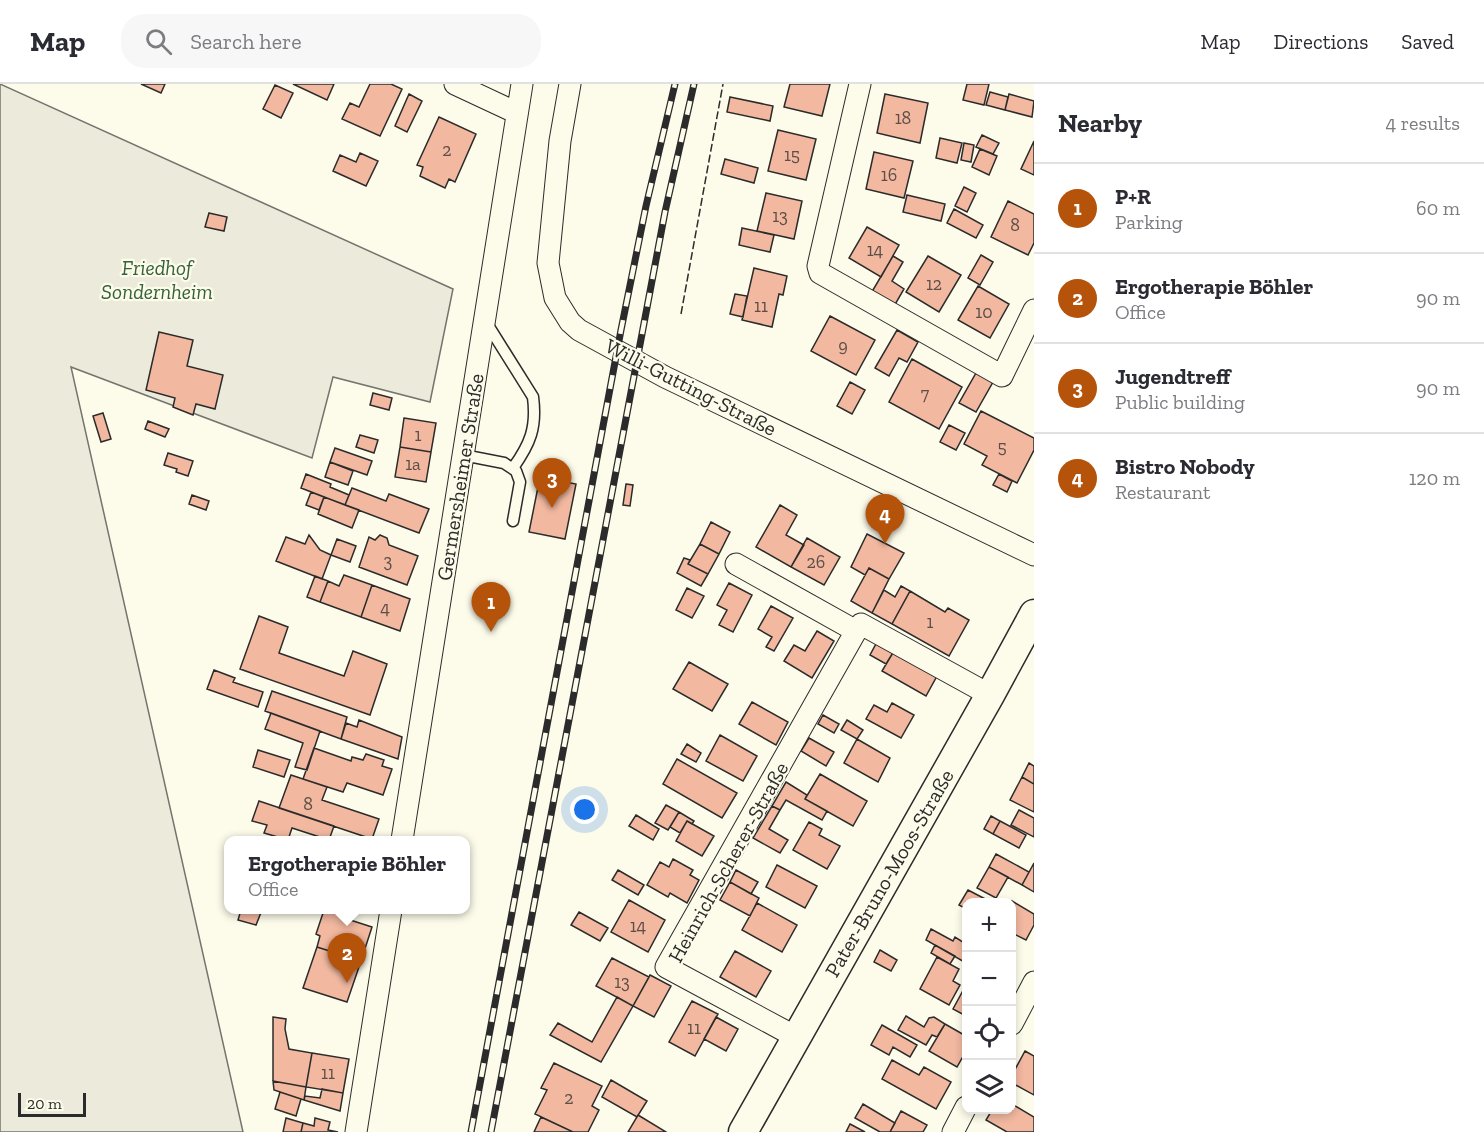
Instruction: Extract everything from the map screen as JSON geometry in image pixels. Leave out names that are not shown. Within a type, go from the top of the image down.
[{"type":"main road","name":"Pater-Bruno-Moos-Straße","points":[[743,1132],[1034,614]]},
{"type":"street","points":[[455,84],[517,114]]},
{"type":"street","name":"Germersheimer Straße","points":[[403,836],[522,84]]},
{"type":"street","name":"Willi-Gutting-Straße","points":[[570,84],[560,141],[548,263],[555,298],[570,322],[579,330],[665,377],[1034,555]]},
{"type":"street","points":[[860,84],[818,266],[820,273],[1002,376],[1034,310]]},
{"type":"street","points":[[736,564],[856,631],[861,624],[990,695]]},
{"type":"street","name":"Heinrich-Scherer-Straße","points":[[795,1037],[666,967],[856,631]]},
{"type":"street","points":[[356,1132],[390,914]]},
{"type":"street","points":[[1016,1015],[1034,982]]},
{"type":"street","points":[[953,1132],[962,1114]]},
{"type":"lane","points":[[484,319],[533,397],[535,411],[527,448],[513,468]]},
{"type":"lane","points":[[463,455],[504,464],[519,474],[520,482],[513,521]]},
{"type":"green space","name":"Friedhof Sondernheim","points":[[0,84],[453,289],[430,402],[333,377],[312,458],[71,367],[243,1132],[0,1132]]},
{"type":"building","points":[[141,84],[165,84],[161,93]]},
{"type":"building","points":[[293,84],[334,84],[327,100]]},
{"type":"building","points":[[370,84],[391,84],[402,89],[380,136],[342,119],[350,103],[359,107]]},
{"type":"building","points":[[790,84],[830,84],[822,116],[784,107]]},
{"type":"building","points":[[967,84],[989,84],[984,105],[963,100]]},
{"type":"building","points":[[275,85],[293,93],[281,118],[263,109]]},
{"type":"building","points":[[990,92],[1008,97],[1005,110],[986,105]]},
{"type":"building","points":[[409,94],[422,101],[407,132],[395,126]]},
{"type":"building","points":[[885,94],[928,103],[920,143],[877,133]]},
{"type":"building","points":[[1009,94],[1034,101],[1032,117],[1005,110]]},
{"type":"building","points":[[730,97],[773,106],[770,121],[727,112]]},
{"type":"building","points":[[439,117],[476,134],[455,182],[449,179],[445,188],[420,176],[423,167],[417,165]]},
{"type":"building","points":[[778,130],[816,139],[806,180],[768,171]]},
{"type":"building","points":[[982,135],[999,143],[993,154],[976,147]]},
{"type":"building","points":[[940,138],[962,143],[957,163],[936,158]]},
{"type":"building","points":[[1034,141],[1034,175],[1021,169]]},
{"type":"building","points":[[964,143],[974,145],[971,162],[961,160]]},
{"type":"building","points":[[980,149],[997,156],[989,175],[972,167]]},
{"type":"building","points":[[874,152],[913,161],[904,198],[866,189]]},
{"type":"building","points":[[360,153],[378,161],[366,186],[333,171],[340,155],[356,162]]},
{"type":"building","points":[[725,159],[758,168],[754,183],[721,174]]},
{"type":"building","points":[[964,187],[976,193],[967,212],[955,206]]},
{"type":"building","points":[[766,193],[802,201],[794,239],[757,231]]},
{"type":"building","points":[[907,195],[945,204],[941,221],[903,212]]},
{"type":"building","points":[[1008,201],[1034,214],[1034,243],[1028,255],[991,237]]},
{"type":"building","points":[[954,209],[983,225],[976,238],[947,223]]},
{"type":"building","points":[[209,213],[227,217],[224,231],[205,227]]},
{"type":"building","points":[[867,227],[899,245],[881,277],[849,258]]},
{"type":"building","points":[[742,228],[774,235],[770,252],[739,245]]},
{"type":"building","points":[[981,255],[993,262],[980,285],[968,278]]},
{"type":"building","points":[[893,256],[903,262],[892,281],[904,289],[893,308],[870,295]]},
{"type":"building","points":[[928,256],[961,275],[939,312],[906,292]]},
{"type":"building","points":[[754,268],[787,276],[783,295],[779,294],[772,327],[742,320]]},
{"type":"building","points":[[978,286],[1009,304],[990,338],[958,320]]},
{"type":"building","points":[[735,294],[747,296],[743,317],[730,314]]},
{"type":"building","points":[[830,316],[875,340],[856,375],[811,351]]},
{"type":"building","points":[[897,330],[918,342],[907,362],[899,358],[889,376],[875,368]]},
{"type":"building","points":[[159,332],[193,340],[187,366],[223,375],[215,409],[196,404],[193,415],[173,407],[175,398],[146,390]]},
{"type":"building","points":[[912,359],[962,387],[939,429],[889,402]]},
{"type":"building","points":[[976,373],[993,382],[976,412],[959,403]]},
{"type":"building","points":[[850,382],[865,390],[852,414],[837,406]]},
{"type":"building","points":[[373,393],[392,398],[389,410],[370,405]]},
{"type":"building","points":[[981,411],[1034,438],[1034,450],[1017,483],[982,465],[987,456],[964,444]]},
{"type":"building","points":[[103,413],[111,439],[101,442],[93,416]]},
{"type":"building","points":[[404,418],[436,423],[431,452],[400,447]]},
{"type":"building","points":[[148,421],[169,429],[165,437],[145,429]]},
{"type":"building","points":[[949,425],[965,433],[956,450],[940,442]]},
{"type":"building","points":[[360,435],[378,440],[374,453],[356,447]]},
{"type":"building","points":[[400,447],[431,452],[426,482],[395,477]]},
{"type":"building","points":[[335,448],[372,461],[367,475],[330,462]]},
{"type":"building","points":[[168,453],[193,461],[188,476],[164,465]]},
{"type":"building","points":[[330,462],[353,471],[348,485],[325,477]]},
{"type":"building","points":[[306,474],[331,484],[330,487],[349,495],[345,505],[301,488]]},
{"type":"building","points":[[999,474],[1012,481],[1007,492],[993,485]]},
{"type":"building","points":[[540,477],[576,484],[565,539],[529,532]]},
{"type":"building","points":[[626,484],[633,485],[630,506],[623,505]]},
{"type":"building","points":[[352,488],[386,501],[389,494],[429,509],[419,533],[345,505]]},
{"type":"building","points":[[311,492],[324,497],[319,510],[306,505]]},
{"type":"building","points":[[192,495],[209,501],[206,510],[189,504]]},
{"type":"building","points":[[324,497],[359,510],[352,528],[318,514]]},
{"type":"building","points":[[780,505],[797,515],[786,535],[804,545],[791,567],[756,547]]},
{"type":"building","points":[[711,522],[730,532],[719,554],[700,544]]},
{"type":"building","points":[[867,534],[904,553],[889,579],[869,568],[865,575],[851,567]]},
{"type":"building","points":[[309,535],[320,550],[331,555],[322,579],[276,561],[286,537],[305,544]]},
{"type":"building","points":[[380,535],[387,538],[389,545],[418,556],[407,585],[359,567],[369,537],[375,540]]},
{"type":"building","points":[[807,538],[840,557],[824,585],[791,567]]},
{"type":"building","points":[[337,539],[356,546],[350,562],[331,555]]},
{"type":"building","points":[[700,544],[719,554],[708,574],[688,564]]},
{"type":"building","points":[[684,558],[690,560],[688,564],[708,574],[701,586],[677,573]]},
{"type":"building","points":[[869,568],[889,579],[872,613],[851,601]]},
{"type":"building","points":[[344,575],[372,585],[361,617],[320,602],[328,581],[339,586]]},
{"type":"building","points":[[315,576],[328,581],[320,602],[307,597]]},
{"type":"building","points":[[729,583],[752,595],[733,632],[719,625],[727,610],[717,605]]},
{"type":"building","points":[[372,585],[410,599],[400,631],[361,617]]},
{"type":"building","points":[[901,586],[910,591],[892,624],[872,613],[884,590],[895,597]]},
{"type":"building","points":[[687,588],[704,596],[692,618],[676,610]]},
{"type":"building","points":[[910,591],[945,612],[948,608],[969,620],[949,656],[892,624]]},
{"type":"building","points":[[771,606],[793,618],[774,651],[766,647],[772,637],[758,629]]},
{"type":"building","points":[[259,616],[288,627],[279,653],[344,676],[353,651],[387,664],[370,715],[240,669]]},
{"type":"building","points":[[817,631],[834,641],[812,678],[784,661],[794,645],[805,651]]},
{"type":"building","points":[[877,642],[894,651],[886,664],[870,655]]},
{"type":"building","points":[[894,651],[937,676],[926,696],[882,671]]},
{"type":"building","points":[[689,662],[728,684],[712,711],[673,689]]},
{"type":"building","points":[[214,670],[235,678],[233,682],[263,692],[258,707],[207,689]]},
{"type":"building","points":[[272,691],[347,717],[341,739],[265,711]]},
{"type":"building","points":[[752,702],[788,722],[776,745],[739,724]]},
{"type":"building","points":[[892,703],[914,715],[901,738],[866,719],[874,705],[887,712]]},
{"type":"building","points":[[271,713],[320,731],[307,770],[295,767],[303,743],[265,729]]},
{"type":"building","points":[[823,715],[839,724],[834,733],[818,724]]},
{"type":"building","points":[[359,720],[402,737],[398,759],[341,739],[346,723],[357,727]]},
{"type":"building","points":[[847,720],[863,730],[857,739],[841,730]]},
{"type":"building","points":[[720,735],[757,756],[743,781],[706,761]]},
{"type":"building","points":[[809,738],[834,752],[826,766],[801,751]]},
{"type":"building","points":[[857,739],[890,758],[878,782],[844,763]]},
{"type":"building","points":[[687,744],[701,753],[696,762],[681,754]]},
{"type":"building","points":[[314,748],[351,761],[352,757],[363,760],[366,754],[384,760],[382,766],[392,769],[383,795],[347,783],[343,792],[303,779]]},
{"type":"building","points":[[258,750],[290,760],[284,777],[253,767]]},
{"type":"building","points":[[677,759],[737,793],[722,818],[663,784]]},
{"type":"building","points":[[1029,763],[1034,766],[1034,784],[1022,777]]},
{"type":"building","points":[[820,774],[867,801],[853,826],[805,799]]},
{"type":"building","points":[[291,775],[327,787],[322,800],[379,819],[373,836],[363,836],[279,808]]},
{"type":"building","points":[[1022,777],[1034,784],[1034,812],[1010,800]]},
{"type":"building","points":[[786,782],[807,795],[805,799],[827,811],[822,820],[786,800],[780,810],[772,806]]},
{"type":"building","points":[[259,801],[334,826],[330,836],[317,836],[292,828],[289,836],[274,836],[264,833],[267,825],[252,821]]},
{"type":"building","points":[[666,805],[679,812],[668,830],[655,823]]},
{"type":"building","points":[[772,806],[780,810],[769,829],[788,840],[780,853],[753,838]]},
{"type":"building","points":[[1019,810],[1034,818],[1034,837],[1011,825]]},
{"type":"building","points":[[679,812],[694,821],[692,824],[687,821],[680,833],[670,827]]},
{"type":"building","points":[[636,815],[659,829],[653,840],[629,826]]},
{"type":"building","points":[[991,816],[1000,821],[993,834],[984,829]]},
{"type":"building","points":[[687,821],[714,836],[702,856],[676,841]]},
{"type":"building","points":[[1000,821],[1026,835],[1019,848],[993,834]]},
{"type":"building","points":[[809,822],[822,829],[819,835],[840,846],[827,869],[793,850]]},
{"type":"building","points":[[996,854],[1029,872],[1022,885],[989,867]]},
{"type":"building","points":[[673,859],[693,870],[690,875],[699,880],[687,903],[670,893],[668,897],[647,885],[660,862],[669,867]]},
{"type":"building","points":[[1034,863],[1034,892],[1022,885]]},
{"type":"building","points":[[777,865],[817,886],[805,908],[766,887]]},
{"type":"building","points":[[989,867],[1008,877],[996,898],[977,888]]},
{"type":"building","points":[[618,870],[644,885],[638,895],[612,880]]},
{"type":"building","points":[[736,870],[758,882],[751,894],[730,882]]},
{"type":"building","points":[[730,882],[759,898],[750,916],[720,900]]},
{"type":"building","points":[[968,890],[983,898],[963,898]]},
{"type":"building","points":[[629,900],[665,920],[648,952],[611,932]]},
{"type":"building","points":[[757,903],[797,925],[782,952],[742,930]]},
{"type":"building","points":[[1016,903],[1034,914],[1034,925],[1026,940],[1016,935]]},
{"type":"building","points":[[579,912],[608,928],[600,941],[571,925]]},
{"type":"building","points":[[240,914],[260,914],[256,925],[238,920]]},
{"type":"building","points":[[323,914],[346,914],[344,918],[372,927],[361,961],[317,947],[320,936],[316,934]]},
{"type":"building","points":[[931,929],[953,941],[955,937],[962,941],[962,961],[926,940]]},
{"type":"building","points":[[935,945],[955,956],[950,964],[931,953]]},
{"type":"building","points":[[317,947],[361,961],[347,1002],[303,988]]},
{"type":"building","points":[[880,950],[897,960],[891,971],[874,962]]},
{"type":"building","points":[[735,951],[771,971],[756,997],[720,977]]},
{"type":"building","points":[[937,957],[959,969],[953,981],[960,985],[949,1005],[920,989]]},
{"type":"building","points":[[612,958],[649,977],[633,1006],[596,986]]},
{"type":"building","points":[[650,975],[671,986],[654,1017],[633,1006]]},
{"type":"building","points":[[962,992],[962,1014],[953,1009]]},
{"type":"building","points":[[617,997],[633,1006],[601,1062],[550,1035],[558,1023],[592,1042]]},
{"type":"building","points":[[692,1001],[718,1014],[695,1056],[669,1042]]},
{"type":"building","points":[[906,1016],[924,1027],[929,1018],[934,1017],[945,1024],[937,1037],[932,1035],[926,1045],[898,1030]]},
{"type":"building","points":[[273,1017],[286,1019],[285,1029],[289,1049],[312,1053],[306,1087],[273,1081]]},
{"type":"building","points":[[716,1017],[738,1029],[726,1051],[704,1039]]},
{"type":"building","points":[[945,1024],[962,1034],[962,1058],[957,1067],[929,1051]]},
{"type":"building","points":[[882,1025],[917,1045],[910,1057],[893,1047],[889,1055],[871,1045]]},
{"type":"building","points":[[1025,1051],[1034,1056],[1034,1095],[1016,1085],[1016,1068]]},
{"type":"building","points":[[312,1053],[349,1059],[343,1093],[306,1087]]},
{"type":"building","points":[[892,1060],[919,1075],[924,1067],[951,1082],[936,1109],[882,1079]]},
{"type":"building","points":[[554,1063],[602,1086],[592,1106],[599,1110],[588,1132],[573,1132],[535,1114],[547,1090],[541,1088]]},
{"type":"building","points":[[611,1080],[647,1101],[637,1117],[602,1097]]},
{"type":"building","points":[[273,1081],[306,1087],[304,1100],[274,1090]]},
{"type":"building","points":[[322,1089],[343,1093],[340,1111],[304,1100],[305,1096],[320,1098]]},
{"type":"building","points":[[280,1092],[301,1099],[296,1116],[275,1109]]},
{"type":"building","points":[[863,1104],[895,1123],[890,1132],[880,1132],[855,1118]]},
{"type":"building","points":[[1016,1106],[1034,1117],[1034,1132],[1007,1132],[986,1120],[990,1114],[1016,1114]]},
{"type":"building","points":[[901,1111],[927,1125],[923,1132],[890,1132]]},
{"type":"building","points":[[638,1115],[666,1132],[628,1132]]},
{"type":"building","points":[[541,1117],[573,1132],[534,1132]]},
{"type":"building","points":[[286,1118],[303,1123],[301,1132],[283,1132]]},
{"type":"building","points":[[315,1118],[330,1122],[328,1130],[338,1132],[301,1132],[303,1123],[314,1126]]},
{"type":"building","points":[[850,1124],[865,1132],[846,1132]]},
{"type":"railway","points":[[471,1132],[621,330],[646,206],[675,84]]},
{"type":"railway","points":[[491,1132],[665,212],[694,84]]},
{"type":"fence","points":[[681,314],[723,84]]},
{"type":"place","name":"Jugendtreff","points":[[552,508]]},
{"type":"place","name":"Bistro Nobody","points":[[885,544]]},
{"type":"place","name":"P+R","points":[[491,632]]},
{"type":"place","name":"Ergotherapie Böhler","points":[[347,983]]}]
